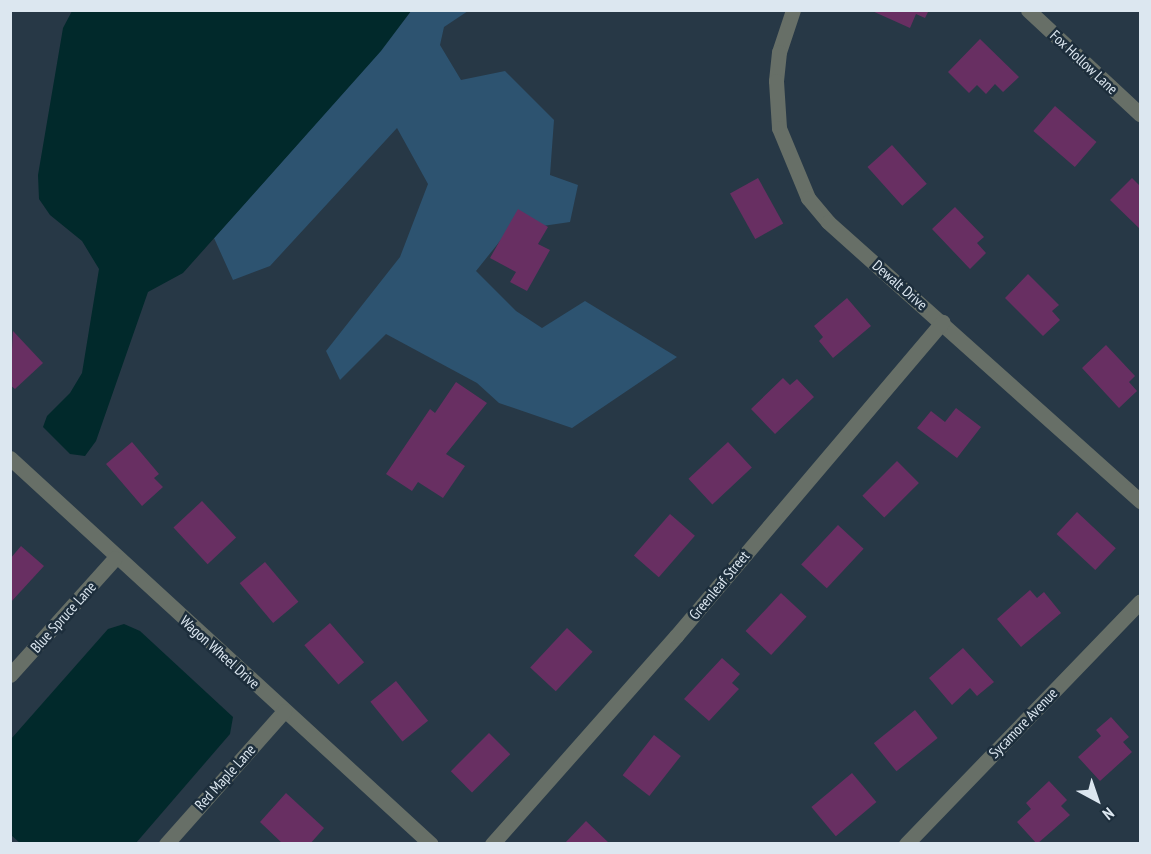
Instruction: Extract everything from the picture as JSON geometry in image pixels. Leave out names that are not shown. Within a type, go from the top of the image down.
[{"type":"street","name":"Dewalt Drive","points":[[793,10],[779,52],[776,81],[779,128],[799,182],[828,222],[1140,501]]},
{"type":"street","name":"Fox Hollow Lane","points":[[1028,10],[1140,114]]},
{"type":"street","name":"Greenleaf Street","points":[[492,843],[676,636],[942,322]]},
{"type":"street","name":"Wagon Wheel Drive","points":[[10,458],[115,558],[431,843]]},
{"type":"street","name":"Blue Spruce Lane","points":[[10,675],[115,558]]},
{"type":"street","name":"Sycamore Avenue","points":[[906,843],[1140,602]]},
{"type":"street","name":"Red Maple Lane","points":[[166,843],[284,711]]},
{"type":"shaded area","points":[[72,11],[411,11],[381,51],[183,273],[148,292],[96,441],[85,456],[70,454],[43,427],[47,416],[70,393],[82,373],[99,269],[82,241],[50,215],[39,199],[38,175],[63,28]]},
{"type":"shaded area","points":[[411,11],[468,11],[444,27],[440,45],[461,80],[505,71],[554,120],[550,175],[578,185],[570,222],[508,231],[476,271],[516,311],[542,328],[585,301],[677,357],[572,428],[499,403],[477,383],[386,334],[340,380],[326,351],[400,257],[428,184],[397,128],[270,266],[233,280],[214,238],[380,51]]},
{"type":"shaded area","points":[[124,624],[140,631],[233,717],[230,734],[136,843],[20,843],[11,835],[11,739],[108,629]]},
{"type":"building","points":[[870,10],[929,10],[925,18],[916,14],[910,28]]},
{"type":"building","points":[[980,39],[1019,77],[1003,92],[995,84],[986,94],[977,85],[969,93],[948,72]]},
{"type":"building","points":[[1055,106],[1097,142],[1075,167],[1033,131]]},
{"type":"building","points":[[892,145],[927,184],[902,206],[867,167]]},
{"type":"building","points":[[758,178],[783,223],[755,239],[730,194]]},
{"type":"building","points":[[1132,178],[1140,186],[1140,229],[1110,200]]},
{"type":"building","points":[[955,207],[984,237],[977,243],[986,253],[970,269],[932,229]]},
{"type":"building","points":[[518,209],[548,227],[538,244],[550,250],[527,291],[510,282],[516,272],[490,258]]},
{"type":"building","points":[[1028,274],[1059,305],[1052,311],[1060,320],[1043,336],[1005,298]]},
{"type":"building","points":[[847,298],[871,326],[833,358],[819,341],[823,337],[814,326]]},
{"type":"building","points":[[13,331],[43,363],[15,389],[10,385]]},
{"type":"building","points":[[1106,345],[1135,376],[1129,382],[1137,391],[1119,408],[1082,368]]},
{"type":"building","points":[[783,378],[790,385],[797,379],[814,397],[775,434],[751,409]]},
{"type":"building","points":[[456,382],[487,403],[446,454],[465,466],[443,498],[418,482],[412,491],[386,474],[430,409],[435,413]]},
{"type":"building","points":[[956,408],[981,427],[957,458],[917,428],[931,411],[945,422]]},
{"type":"building","points":[[132,442],[159,474],[154,478],[163,487],[142,506],[106,464]]},
{"type":"building","points":[[728,442],[752,468],[712,504],[689,479]]},
{"type":"building","points":[[897,461],[919,483],[884,518],[862,496]]},
{"type":"building","points":[[202,501],[236,538],[208,564],[173,528]]},
{"type":"building","points":[[1077,512],[1116,548],[1095,570],[1057,534]]},
{"type":"building","points":[[670,514],[695,536],[659,577],[634,556]]},
{"type":"building","points":[[838,525],[864,549],[827,588],[801,564]]},
{"type":"building","points":[[21,546],[44,566],[10,603],[10,559]]},
{"type":"building","points":[[265,562],[298,602],[273,623],[240,583]]},
{"type":"building","points":[[1030,590],[1037,598],[1044,592],[1061,613],[1021,647],[997,619]]},
{"type":"building","points":[[781,593],[807,617],[771,655],[746,631]]},
{"type":"building","points":[[330,623],[364,662],[338,685],[304,645]]},
{"type":"building","points":[[567,628],[593,652],[556,691],[530,667]]},
{"type":"building","points":[[963,648],[994,682],[977,696],[970,688],[952,705],[929,678]]},
{"type":"building","points":[[722,658],[740,674],[732,683],[739,689],[709,721],[684,699]]},
{"type":"building","points":[[396,681],[428,721],[402,741],[370,702]]},
{"type":"building","points":[[915,710],[938,738],[896,771],[874,743]]},
{"type":"building","points":[[1111,717],[1129,737],[1123,742],[1132,752],[1100,781],[1078,757],[1101,736],[1096,730]]},
{"type":"building","points":[[489,733],[510,754],[472,792],[451,771]]},
{"type":"building","points":[[654,735],[681,756],[649,796],[623,775]]},
{"type":"building","points":[[852,773],[876,802],[836,836],[811,807]]},
{"type":"building","points":[[1049,781],[1067,800],[1061,806],[1070,815],[1037,844],[1017,822],[1031,809],[1026,803]]},
{"type":"building","points":[[286,793],[324,828],[310,844],[283,844],[260,822]]},
{"type":"building","points":[[586,821],[610,844],[564,844]]}]
